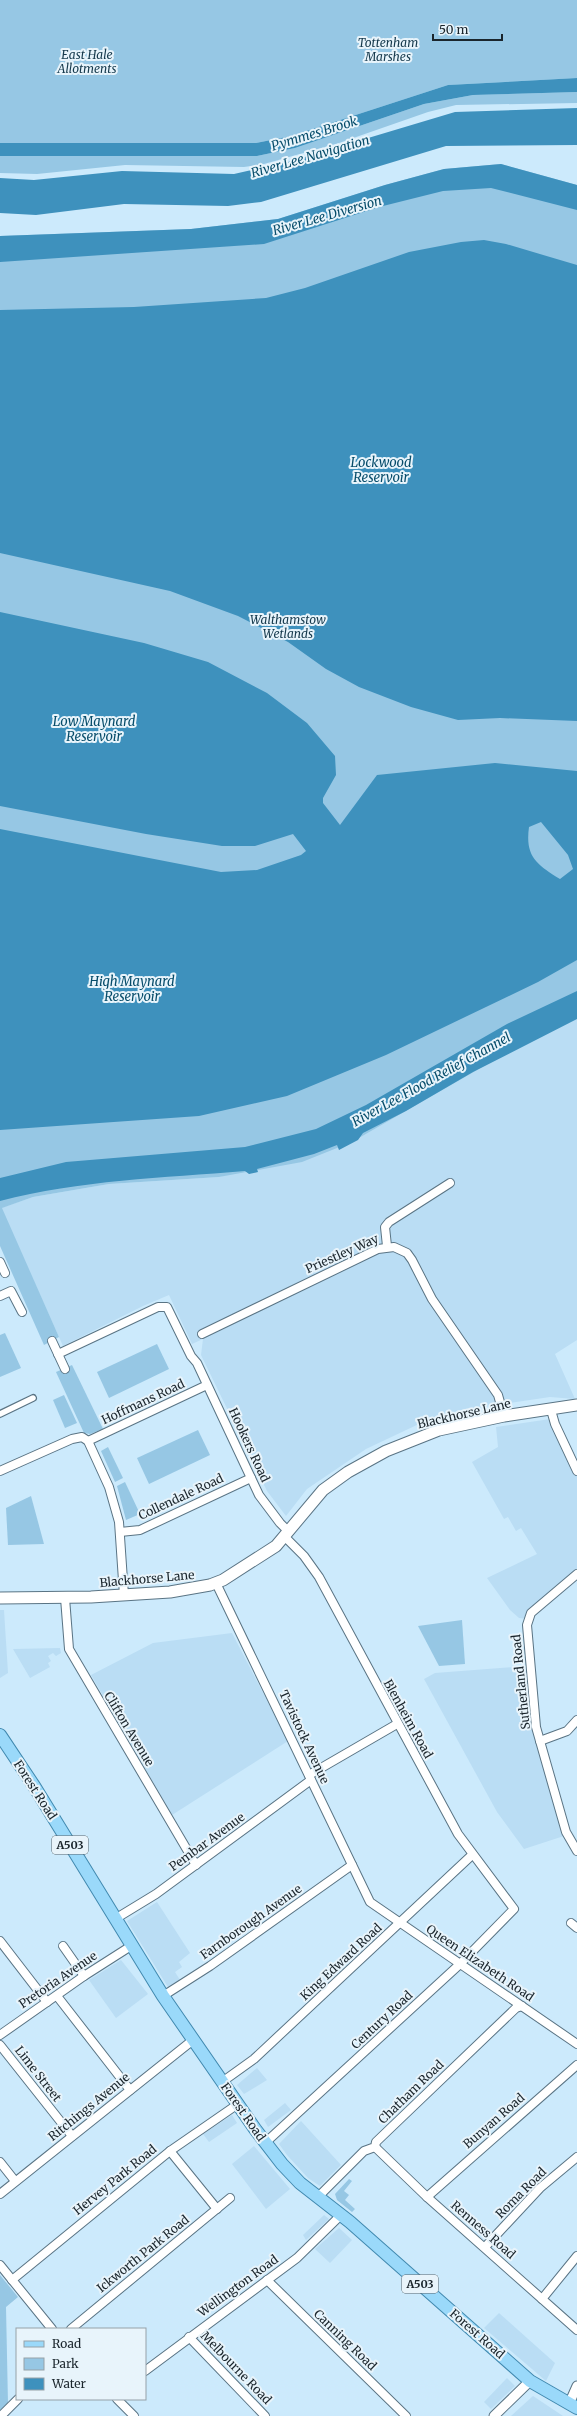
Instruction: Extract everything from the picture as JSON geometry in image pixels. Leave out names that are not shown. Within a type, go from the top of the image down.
[{"type":"main road","name":"Blackhorse Lane","points":[[0,1598],[65,1598],[170,1592],[216,1582],[254,1561],[276,1546],[322,1490],[365,1462],[426,1434],[504,1416],[577,1405]]},
{"type":"main road","name":"Forest Road","points":[[0,1735],[34,1786],[163,1996],[222,2082],[266,2143],[290,2173],[341,2215],[530,2380],[573,2406]]},
{"type":"street","points":[[387,1246],[384,1227],[389,1222],[450,1183]]},
{"type":"street","name":"Priestley Way","points":[[202,1334],[387,1246],[400,1249],[412,1260],[432,1299],[498,1395],[504,1416]]},
{"type":"street","points":[[0,1264],[5,1273]]},
{"type":"street","points":[[0,1296],[11,1291],[22,1312]]},
{"type":"street","name":"Hookers Road","points":[[58,1354],[162,1305],[167,1307],[191,1356],[197,1363],[259,1495],[286,1533]]},
{"type":"street","points":[[52,1341],[65,1369]]},
{"type":"street","name":"Hoffmans Road","points":[[88,1441],[207,1385]]},
{"type":"street","points":[[0,1414],[33,1398]]},
{"type":"street","points":[[551,1410],[555,1424],[577,1471]]},
{"type":"street","points":[[0,1472],[72,1439],[82,1437],[88,1441],[109,1487],[120,1532],[124,1595]]},
{"type":"street","name":"Collendale Road","points":[[120,1532],[140,1530],[251,1478]]},
{"type":"street","name":"Blenheim Road","points":[[286,1533],[319,1577],[397,1724],[472,1855],[514,1909],[513,1912]]},
{"type":"street","name":"Sutherland Road","points":[[576,1847],[566,1832],[540,1741],[533,1704],[528,1619],[531,1612],[577,1574]]},
{"type":"street","name":"Tavistock Avenue","points":[[216,1582],[370,1902]]},
{"type":"street","name":"Clifton Avenue","points":[[65,1598],[69,1650],[196,1865]]},
{"type":"street","points":[[540,1741],[567,1732],[577,1720]]},
{"type":"street","name":"Pembar Avenue","points":[[115,1919],[156,1894],[310,1778],[397,1724]]},
{"type":"street","name":"King Edward Road","points":[[222,2082],[254,2059],[472,1855]]},
{"type":"street","name":"Farnborough Avenue","points":[[163,1996],[210,1966],[352,1866]]},
{"type":"street","name":"Queen Elizabeth Road","points":[[370,1902],[577,2044]]},
{"type":"street","name":"Century Road","points":[[266,2143],[460,1964],[513,1912]]},
{"type":"street","points":[[0,1941],[47,2002]]},
{"type":"street","points":[[63,1946],[84,1976]]},
{"type":"street","name":"Pretoria Avenue","points":[[0,2035],[84,1976],[131,1946]]},
{"type":"street","points":[[57,1996],[130,2090]]},
{"type":"street","name":"Chatham Road","points":[[318,2197],[364,2150],[375,2147],[376,2142],[516,2008],[522,2006]]},
{"type":"street","name":"Ritchings Avenue","points":[[0,2194],[193,2040]]},
{"type":"street","name":"Lime Street","points":[[0,2045],[72,2136]]},
{"type":"street","name":"Bunyan Road","points":[[427,2197],[577,2065]]},
{"type":"street","name":"Hervey Park Road","points":[[12,2280],[170,2151],[238,2104]]},
{"type":"street","name":"Renness Road","points":[[375,2147],[427,2197],[577,2330]]},
{"type":"street","points":[[170,2151],[217,2209]]},
{"type":"street","name":"Roma Road","points":[[485,2247],[540,2188],[577,2157]]},
{"type":"street","points":[[0,2162],[15,2181]]},
{"type":"street","name":"Ickworth Park Road","points":[[72,2328],[230,2198]]},
{"type":"street","name":"Wellington Road","points":[[146,2370],[296,2258],[341,2215]]},
{"type":"street","points":[[542,2299],[577,2256]]},
{"type":"street","points":[[0,2265],[51,2328]]},
{"type":"street","name":"Canning Road","points":[[267,2280],[406,2416]]},
{"type":"street","name":"Melbourne Road","points":[[189,2337],[265,2416]]},
{"type":"street","points":[[494,2416],[530,2380]]},
{"type":"street","points":[[573,2406],[577,2386]]},
{"type":"street","points":[[1,2416],[17,2400]]},
{"type":"street","points":[[118,2400],[134,2416]]},
{"type":"shaded area","points":[[577,1018],[577,1340],[555,1354],[575,1399],[550,1397],[457,1411],[421,1423],[366,1449],[307,1489],[286,1516],[267,1491],[201,1355],[203,1339],[192,1344],[169,1295],[143,1306],[63,1346],[1,1208],[33,1197],[109,1184],[219,1177],[352,1142],[521,1045]]},
{"type":"shaded area","points":[[557,1418],[577,1460],[577,1570],[529,1613],[527,1619],[519,1618],[510,1610],[487,1578],[537,1554],[521,1528],[516,1531],[508,1517],[504,1519],[472,1462],[498,1447],[496,1427]]},
{"type":"shaded area","points":[[0,1610],[4,1610],[8,1673],[0,1678]]},
{"type":"shaded area","points":[[232,1633],[288,1741],[172,1815],[91,1675],[153,1643]]},
{"type":"shaded area","points":[[60,1648],[61,1653],[56,1656],[53,1653],[48,1656],[51,1661],[48,1663],[50,1667],[30,1678],[13,1649]]},
{"type":"shaded area","points":[[526,1666],[534,1729],[567,1835],[524,1849],[497,1812],[424,1679],[435,1673]]},
{"type":"shaded area","points":[[157,1902],[190,1953],[179,1962],[182,1967],[175,1972],[180,1980],[168,1987],[127,1921]]},
{"type":"shaded area","points":[[121,1960],[148,1994],[116,2018],[89,1980]]},
{"type":"shaded area","points":[[257,2068],[267,2080],[244,2094],[237,2085]]},
{"type":"shaded area","points":[[285,2103],[291,2110],[268,2127],[264,2120]]},
{"type":"shaded area","points":[[232,2115],[237,2123],[209,2142],[203,2134]]},
{"type":"shaded area","points":[[301,2121],[341,2165],[320,2186],[308,2178],[279,2144]]},
{"type":"shaded area","points":[[254,2146],[290,2189],[266,2209],[232,2164]]},
{"type":"shaded area","points":[[324,2215],[329,2219],[306,2240],[303,2235]]},
{"type":"shaded area","points":[[339,2228],[352,2240],[330,2263],[315,2249]]},
{"type":"shaded area","points":[[499,2313],[555,2363],[546,2381],[484,2328]]},
{"type":"shaded area","points":[[507,2378],[515,2386],[491,2409],[484,2402]]},
{"type":"shaded area","points":[[533,2396],[563,2416],[511,2416]]},
{"type":"green space","points":[[0,0],[577,0],[577,78],[448,85],[291,136],[256,143],[0,143]]},
{"type":"green space","points":[[577,92],[577,103],[456,105],[428,112],[339,143],[264,164],[244,167],[125,165],[37,174],[0,173],[0,156],[257,156],[295,148],[424,104],[473,95]]},
{"type":"green space","name":"Walthamstow Wetlands","points":[[501,164],[577,185],[577,1018],[521,1045],[352,1142],[302,1162],[219,1177],[109,1184],[33,1197],[2,1208],[59,1337],[44,1345],[0,1246],[0,236],[191,229],[278,219],[385,185],[444,169]]},
{"type":"green space","points":[[5,1333],[21,1368],[0,1377],[0,1335]]},
{"type":"green space","points":[[157,1344],[169,1369],[109,1398],[97,1372]]},
{"type":"green space","points":[[72,1365],[103,1429],[90,1434],[84,1433],[56,1372]]},
{"type":"green space","points":[[64,1395],[77,1423],[65,1428],[53,1400]]},
{"type":"green space","points":[[198,1430],[210,1455],[149,1484],[137,1458]]},
{"type":"green space","points":[[108,1447],[123,1478],[115,1482],[101,1451]]},
{"type":"green space","points":[[125,1482],[140,1514],[126,1520],[117,1486]]},
{"type":"green space","points":[[31,1496],[44,1544],[8,1545],[6,1508]]},
{"type":"green space","points":[[462,1620],[465,1664],[439,1666],[418,1626]]},
{"type":"green space","points":[[349,2179],[352,2181],[344,2191],[349,2195],[345,2200],[355,2209],[352,2212],[337,2200],[335,2194]]},
{"type":"green space","points":[[0,2275],[18,2297],[6,2307],[8,2404],[0,2414]]},
{"type":"water","name":"Pymmes Brook","points":[[577,78],[577,92],[473,95],[424,104],[295,148],[257,156],[0,156],[0,143],[256,143],[291,136],[448,85]]},
{"type":"water","name":"River Lee Navigation","points":[[577,108],[577,145],[446,146],[261,202],[228,206],[124,204],[36,215],[0,213],[0,178],[34,180],[122,171],[234,174],[288,162],[455,112]]},
{"type":"water","name":"River Lee Diversion","points":[[501,164],[577,185],[577,210],[491,188],[443,191],[379,207],[264,244],[0,262],[0,236],[191,229],[278,219],[385,185],[444,169]]},
{"type":"water","name":"Lockwood Reservoir","points":[[484,240],[506,244],[577,265],[577,721],[500,718],[458,720],[411,707],[359,687],[326,669],[288,642],[238,616],[170,591],[0,553],[0,310],[134,307],[266,298],[305,288],[409,252],[461,242]]},
{"type":"water","name":"High Maynard Reservoir","points":[[0,612],[144,643],[208,662],[267,693],[307,723],[335,756],[336,775],[323,798],[323,803],[340,825],[377,775],[495,763],[577,771],[577,960],[538,982],[386,1055],[287,1096],[199,1116],[0,1130],[0,829],[221,872],[257,870],[301,855],[306,851],[293,834],[255,846],[222,846],[146,834],[0,806]],"holes":[[[541,822],[568,855],[573,869],[560,879],[544,869],[534,858],[531,852],[528,837],[529,827]]]},
{"type":"water","name":"River Lee Flood Relief Channel","points":[[577,991],[577,1019],[473,1072],[406,1111],[363,1133],[358,1140],[339,1150],[337,1145],[314,1154],[257,1169],[258,1172],[249,1174],[245,1171],[91,1184],[60,1188],[0,1201],[0,1178],[66,1162],[245,1147],[316,1129],[366,1105],[507,1024]]},
{"type":"park label","name":"Tottenham Marshes","points":[[388,50]]},
{"type":"park label","name":"East Hale Allotments","points":[[87,62]]},
{"type":"water label","name":"Low Maynard Reservoir","points":[[94,728]]}]
